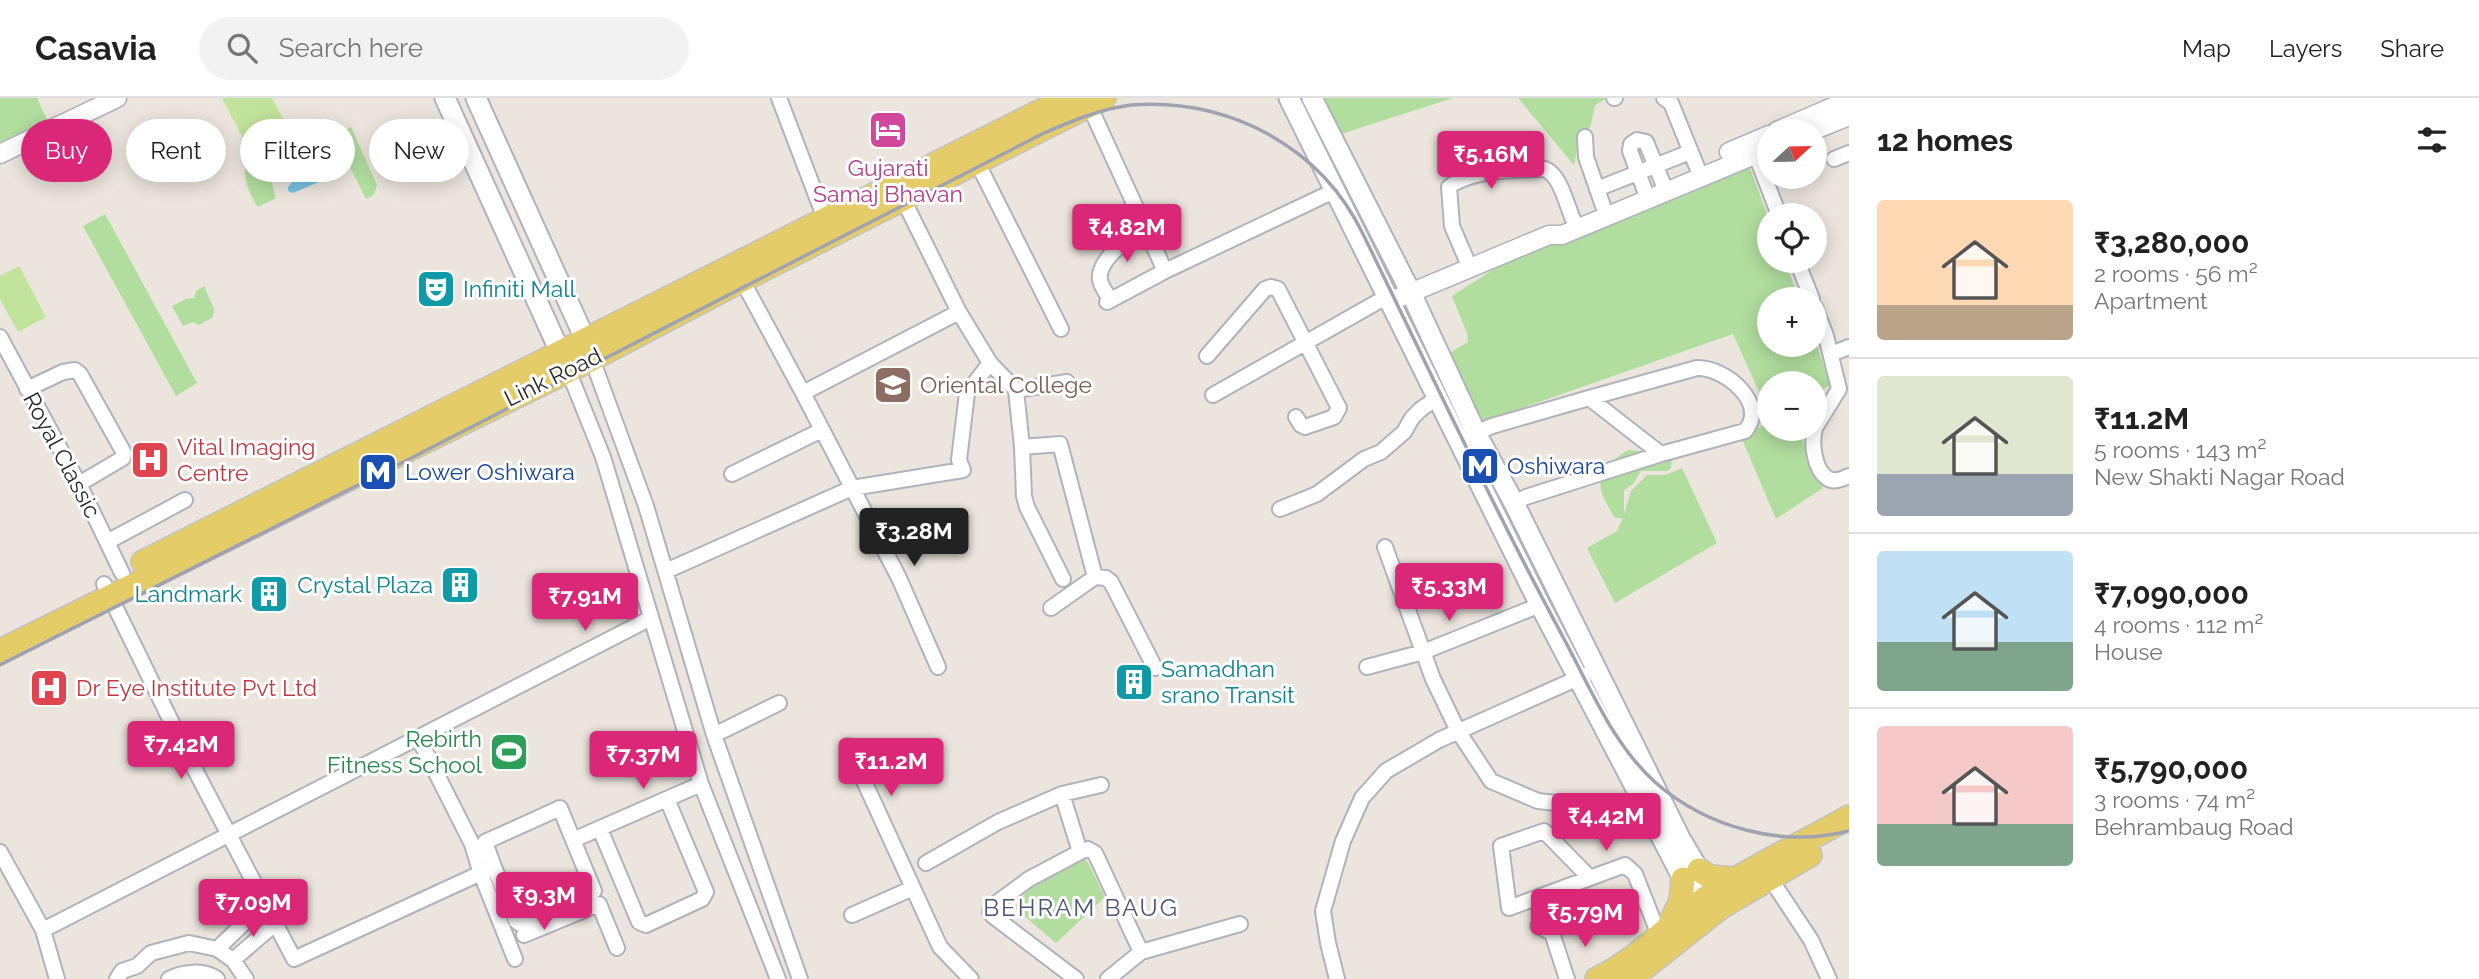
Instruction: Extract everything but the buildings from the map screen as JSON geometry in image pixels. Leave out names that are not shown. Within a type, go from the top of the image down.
[{"type":"main road","points":[[445,98],[564,360]]},
{"type":"main road","points":[[476,98],[589,349]]},
{"type":"main road","points":[[1289,98],[1577,678],[1691,875],[1717,898]]},
{"type":"main road","points":[[1312,98],[1411,293],[1476,433],[1514,503],[1680,838],[1691,875],[1681,901],[1663,932]]},
{"type":"main road","name":"Link Road","points":[[589,349],[828,227],[1062,99]]},
{"type":"main road","name":"Link Road","points":[[0,636],[112,584],[564,360],[742,280],[828,227],[902,199],[1097,102]]},
{"type":"main road","name":"Link Road","points":[[0,651],[112,584]]},
{"type":"main road","points":[[1597,979],[1628,961],[1663,932],[1849,817]]},
{"type":"main road","points":[[1630,979],[1717,898],[1770,878],[1849,832]]},
{"type":"main road","points":[[1691,875],[1710,877],[1717,898]]},
{"type":"street","points":[[0,154],[117,98]]},
{"type":"street","points":[[779,98],[828,227]]},
{"type":"street","points":[[1664,98],[1671,103],[1696,165]]},
{"type":"street","points":[[1805,119],[1849,100]]},
{"type":"street","points":[[1097,102],[1165,271]]},
{"type":"street","points":[[1827,125],[1849,116]]},
{"type":"street","points":[[1584,137],[1586,158],[1600,198]]},
{"type":"street","points":[[1643,187],[1630,151],[1631,144],[1637,140],[1646,142],[1661,179]]},
{"type":"street","points":[[1549,234],[1562,235],[1661,179],[1696,165],[1757,149]]},
{"type":"street","points":[[1834,159],[1849,153]]},
{"type":"street","points":[[977,162],[1061,329]]},
{"type":"street","points":[[1470,268],[1452,226],[1449,187],[1459,180],[1507,170],[1545,169],[1550,171],[1557,181],[1573,219]]},
{"type":"street","points":[[1213,395],[1389,298],[1411,293],[1549,234],[1600,198],[1643,187]]},
{"type":"street","points":[[1141,229],[1117,248],[1106,261],[1100,281],[1109,301],[1165,271],[1334,191]]},
{"type":"street","points":[[902,199],[959,312],[990,363],[1016,390],[1024,496],[1063,579]]},
{"type":"street","points":[[742,280],[899,578],[938,667]]},
{"type":"street","points":[[1207,356],[1265,289],[1278,289],[1339,408],[1334,417],[1305,427],[1296,417]]},
{"type":"street","points":[[803,393],[959,312]]},
{"type":"street","name":"Royal Classic","points":[[0,337],[107,542],[112,584],[229,836],[294,959],[487,870]]},
{"type":"street","points":[[1827,342],[1839,389],[1827,409]]},
{"type":"street","points":[[1831,354],[1849,347]]},
{"type":"street","points":[[589,349],[646,506],[714,735],[800,979]]},
{"type":"street","points":[[564,360],[603,457],[701,784],[735,876],[778,979]]},
{"type":"street","points":[[667,571],[852,488],[963,470],[958,460],[967,393],[990,363]]},
{"type":"street","points":[[1476,433],[1492,426],[1697,368],[1721,372],[1744,392],[1752,409],[1750,425],[1745,431],[1661,454],[1514,503]]},
{"type":"street","points":[[27,389],[63,372],[75,370],[80,374],[124,453],[123,458],[79,484]]},
{"type":"street","points":[[1016,390],[1067,382]]},
{"type":"street","points":[[1280,509],[1317,494],[1364,459],[1381,452],[1404,432],[1421,409],[1437,398]]},
{"type":"street","points":[[1589,398],[1661,454]]},
{"type":"street","points":[[732,474],[822,430]]},
{"type":"street","points":[[1814,441],[1814,453],[1819,468],[1827,478],[1836,481],[1849,476]]},
{"type":"street","points":[[1022,447],[1060,444],[1096,577]]},
{"type":"street","points":[[107,542],[186,500]]},
{"type":"street","points":[[1385,547],[1433,679],[1458,732],[1491,781],[1538,801],[1574,805]]},
{"type":"street","points":[[1051,608],[1096,577],[1106,578],[1111,582],[1154,668]]},
{"type":"street","points":[[1367,667],[1423,652],[1540,605]]},
{"type":"street","points":[[43,930],[651,618]]},
{"type":"street","points":[[1337,979],[1323,911],[1343,841],[1362,798],[1386,771],[1439,740],[1598,670]]},
{"type":"street","points":[[714,735],[779,703]]},
{"type":"street","points":[[419,738],[472,844],[516,921],[520,924],[596,897]]},
{"type":"street","points":[[848,746],[940,947],[971,979]]},
{"type":"street","points":[[573,840],[701,784]]},
{"type":"street","points":[[926,863],[998,822],[1062,794],[1101,785]]},
{"type":"street","points":[[1062,794],[1080,852]]},
{"type":"street","points":[[600,829],[639,922],[646,925],[702,899],[706,891],[667,799]]},
{"type":"street","points":[[515,959],[487,870],[485,842],[560,808],[617,948]]},
{"type":"street","points":[[1590,878],[1544,831],[1501,846],[1509,908],[1590,878],[1625,865],[1634,874],[1663,932]]},
{"type":"street","points":[[1076,979],[990,912],[991,907],[1030,879],[1080,852],[1088,849],[1095,853],[1141,952]]},
{"type":"street","points":[[0,852],[43,930],[58,979]]},
{"type":"street","points":[[1770,878],[1811,940],[1829,979]]},
{"type":"street","points":[[852,915],[913,888]]},
{"type":"street","points":[[524,935],[596,897]]},
{"type":"street","points":[[217,949],[264,904]]},
{"type":"street","points":[[233,960],[275,924]]},
{"type":"street","points":[[1108,979],[1141,952],[1240,924]]},
{"type":"street","points":[[1538,926],[1552,933],[1567,979]]},
{"type":"street","points":[[1560,932],[1578,979]]},
{"type":"street","points":[[117,979],[122,971],[137,972],[151,953],[189,943],[217,949],[233,960],[247,979]]},
{"type":"street","points":[[169,979],[177,975],[203,973],[216,979]]},
{"type":"green space","points":[[0,98],[37,98],[47,119],[21,119],[21,133],[0,142]]},
{"type":"green space","points":[[222,98],[272,98],[283,119],[240,119],[240,133]]},
{"type":"green space","points":[[1325,98],[1453,98],[1341,134]]},
{"type":"green space","points":[[1518,98],[1607,98],[1595,105],[1590,128],[1579,139],[1574,165]]},
{"type":"green space","points":[[355,136],[369,167],[369,182],[376,182],[377,185],[374,195],[366,199],[355,177]]},
{"type":"green space","points":[[1749,166],[1763,203],[1757,203],[1757,273],[1789,273],[1795,287],[1757,287],[1757,357],[1821,357],[1826,371],[1757,371],[1757,387],[1733,334],[1479,423],[1446,355],[1468,342],[1452,296],[1536,242]]},
{"type":"green space","points":[[247,182],[272,182],[276,198],[258,207]]},
{"type":"green space","points":[[105,214],[197,383],[176,396],[83,226]]},
{"type":"green space","points":[[19,266],[46,317],[18,332],[0,299],[0,276]]},
{"type":"green space","points":[[204,286],[214,309],[213,317],[199,325],[193,322],[183,326],[172,306],[194,298],[196,291]]},
{"type":"green space","points":[[1757,429],[1757,441],[1803,441],[1823,488],[1776,519],[1742,439]]},
{"type":"green space","points":[[1629,450],[1672,455],[1671,468],[1667,471],[1641,471],[1633,484],[1624,490],[1624,514],[1631,491],[1647,475],[1666,475],[1682,468],[1717,543],[1615,603],[1587,548],[1617,531],[1623,518],[1615,518],[1608,506],[1603,496],[1601,479],[1609,464]]},
{"type":"green space","points":[[1080,857],[1087,861],[1105,897],[1056,943],[1014,907],[1044,878]]},
{"type":"water","points":[[292,182],[319,182],[293,193],[288,191]]},
{"type":"railway","points":[[0,665],[384,472],[1044,133],[1108,109],[1131,105],[1168,105],[1203,110],[1237,120],[1268,134],[1297,153],[1323,176],[1345,203],[1363,234],[1486,487],[1593,695],[1615,733],[1641,768],[1676,799],[1699,812],[1747,830],[1798,837],[1849,831]]},
{"type":"place","name":"Gujarati Samaj Bhavan","points":[[888,130]]},
{"type":"place","name":"Infiniti Mall","points":[[436,289]]},
{"type":"place","name":"Oriental College","points":[[893,385]]},
{"type":"place","name":"Vital Imaging Centre","points":[[150,460]]},
{"type":"place","name":"Oshiwara","points":[[1480,466]]},
{"type":"place","name":"Lower Oshiwara","points":[[378,472]]},
{"type":"place","name":"Crystal Plaza","points":[[460,585]]},
{"type":"place","name":"Landmark","points":[[269,594]]},
{"type":"place","name":"Samadhan srano Transit","points":[[1134,682]]},
{"type":"place","name":"Dr Eye Institute Pvt Ltd","points":[[49,688]]},
{"type":"place","name":"Rebirth Fitness School","points":[[509,752]]},
{"type":"district","name":"BEHRAM BAUG","points":[[1081,908]]}]
